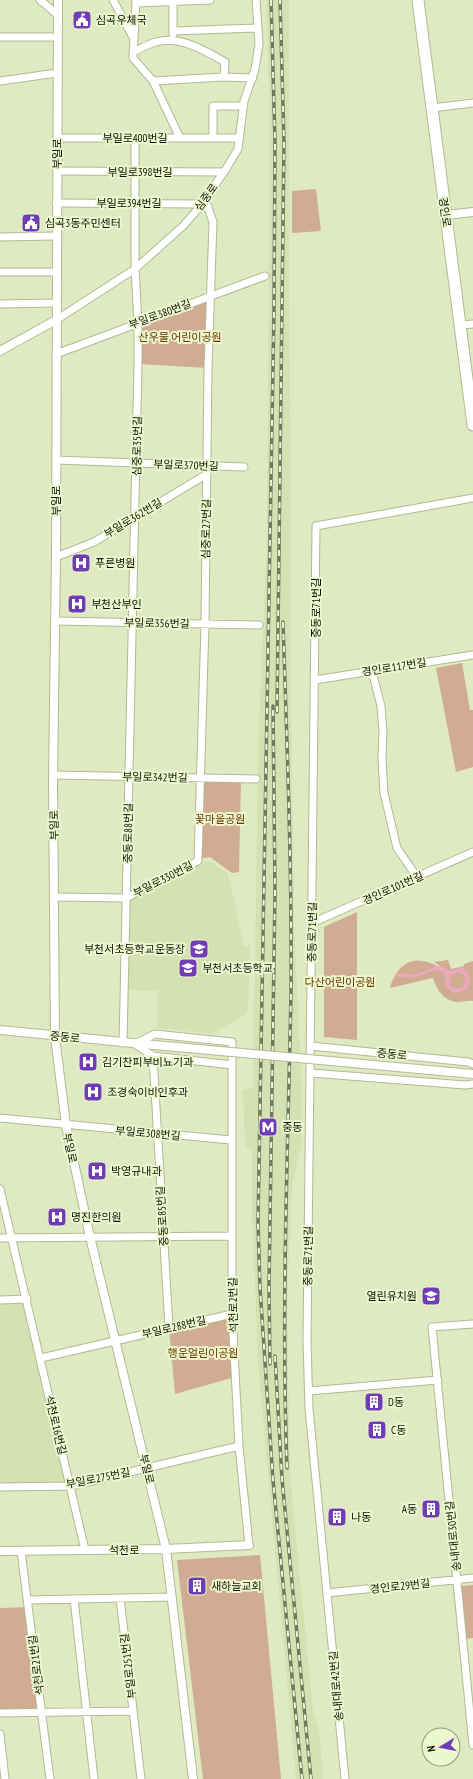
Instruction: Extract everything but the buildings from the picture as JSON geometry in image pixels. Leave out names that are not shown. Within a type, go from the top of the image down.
[{"type":"main road","name":"경인로","points":[[418,0],[473,425]]},
{"type":"street","points":[[40,0],[58,14]]},
{"type":"street","name":"부일로","points":[[58,0],[54,775],[55,1036],[66,1125],[90,1237],[166,1549],[193,1779]]},
{"type":"street","points":[[113,0],[134,39]]},
{"type":"street","points":[[180,138],[153,81],[133,58],[136,1],[210,0]]},
{"type":"street","name":"심중로","points":[[0,351],[56,320],[135,270],[183,226],[203,201],[224,172],[238,149],[243,106],[252,78],[259,44],[256,0]]},
{"type":"street","points":[[173,1],[173,40]]},
{"type":"street","points":[[173,31],[258,28]]},
{"type":"street","points":[[0,37],[57,37]]},
{"type":"street","points":[[133,52],[156,42],[173,40],[198,48],[225,62],[224,77]]},
{"type":"street","points":[[0,81],[57,73]]},
{"type":"street","points":[[153,81],[224,77],[252,78]]},
{"type":"street","points":[[432,108],[473,103]]},
{"type":"street","points":[[213,138],[213,106],[243,106]]},
{"type":"street","name":"부일로400번길","points":[[57,138],[239,138]]},
{"type":"street","points":[[135,138],[135,270]]},
{"type":"street","name":"부일로398번길","points":[[57,171],[224,172]]},
{"type":"street","name":"부일로394번길","points":[[56,203],[203,201]]},
{"type":"street","name":"심중로27번길","points":[[198,860],[204,624],[208,368],[213,222],[203,201]]},
{"type":"street","points":[[446,215],[473,212]]},
{"type":"street","points":[[0,237],[56,236]]},
{"type":"street","name":"심중로35번길","points":[[133,623],[138,322],[135,270]]},
{"type":"street","points":[[0,272],[56,272]]},
{"type":"street","name":"부일로380번길","points":[[56,354],[138,322],[265,276]]},
{"type":"street","points":[[0,304],[56,302]]},
{"type":"street","points":[[461,326],[473,324]]},
{"type":"street","name":"부일로370번길","points":[[56,460],[244,467]]},
{"type":"street","name":"부일로362번길","points":[[56,557],[94,542],[207,474]]},
{"type":"street","name":"중동로71번길","points":[[327,1593],[309,1391],[307,1340],[316,526],[473,498]]},
{"type":"street","name":"부일로356번길","points":[[55,621],[258,625]]},
{"type":"street","name":"중동로88번길","points":[[123,1043],[133,623]]},
{"type":"street","name":"경인로117번길","points":[[315,680],[473,655]]},
{"type":"street","points":[[372,671],[381,706],[382,760],[386,801],[396,848],[417,877]]},
{"type":"street","name":"부일로342번길","points":[[54,775],[256,779]]},
{"type":"street","name":"경인로101번길","points":[[312,923],[473,852]]},
{"type":"street","name":"부일로330번길","points":[[55,897],[126,898],[198,860]]},
{"type":"street","name":"중동로","points":[[0,1030],[123,1043],[473,1074]]},
{"type":"street","name":"석천로2번길","points":[[135,1044],[155,1034],[232,1042],[232,1314],[239,1446],[249,1545]]},
{"type":"street","points":[[135,1044],[153,1056],[232,1064]]},
{"type":"street","name":"중동로","points":[[311,1046],[468,1062],[473,1064]]},
{"type":"street","name":"중동로85번길","points":[[153,1056],[169,1328]]},
{"type":"street","points":[[311,1073],[465,1085],[473,1084]]},
{"type":"street","name":"부일로308번길","points":[[0,1118],[231,1140]]},
{"type":"street","name":"석천로16번길","points":[[0,1189],[85,1550]]},
{"type":"street","points":[[0,1238],[232,1236]]},
{"type":"street","points":[[0,1300],[27,1299]]},
{"type":"street","name":"부일로288번길","points":[[116,1341],[232,1314]]},
{"type":"street","name":"송내대로30번길","points":[[473,1324],[432,1327],[473,1746]]},
{"type":"street","points":[[41,1358],[116,1341]]},
{"type":"street","points":[[309,1391],[438,1380]]},
{"type":"street","name":"부일로275번길","points":[[0,1487],[71,1486],[239,1446]]},
{"type":"street","name":"석천로","points":[[0,1551],[166,1549],[249,1545]]},
{"type":"street","name":"석천로21번길","points":[[21,1551],[50,1779]]},
{"type":"street","name":"경인로29번길","points":[[327,1593],[473,1578]]},
{"type":"street","name":"송내대로42번길","points":[[327,1593],[345,1779]]},
{"type":"street","points":[[28,1600],[172,1597]]},
{"type":"street","points":[[74,1598],[94,1779]]},
{"type":"street","name":"부일로251번길","points":[[0,1713],[86,1713],[133,1711],[120,1598]]},
{"type":"street","points":[[133,1711],[141,1779]]},
{"type":"street","points":[[0,1734],[5,1779]]},
{"type":"shaded area","points":[[266,0],[289,0],[290,631],[294,927],[302,1090],[302,1144],[292,1186],[287,1302],[290,1475],[313,1711],[319,1729],[323,1779],[296,1779],[258,1363],[252,1210],[252,1151],[245,1146],[243,1090],[253,1088],[258,752],[267,531],[270,124]]},
{"type":"shaded area","name":"부천서초등학교","points":[[209,861],[228,873],[244,947],[250,945],[248,1009],[245,1014],[212,1034],[157,1028],[158,991],[128,990],[128,907],[131,900]]},
{"type":"shaded area","points":[[439,966],[446,968],[448,971],[463,968],[469,975],[470,982],[466,990],[455,993],[448,988],[446,986],[443,971],[431,972],[416,977],[396,975],[397,973],[409,975],[419,973]],"holes":[[[458,972],[464,975],[466,981],[463,987],[457,989],[451,987],[449,981],[452,975]]]},
{"type":"shaded area","points":[[27,1299],[71,1486],[0,1487],[0,1300]]},
{"type":"green space","points":[[316,189],[321,231],[292,233],[292,191]]},
{"type":"green space","name":"산우물 어린이공원","points":[[211,295],[208,368],[138,364],[138,322]]},
{"type":"green space","points":[[462,663],[470,710],[473,710],[473,767],[456,772],[436,668]]},
{"type":"green space","name":"꽃마을공원","points":[[202,780],[241,781],[239,872],[232,873],[210,857],[200,859]]},
{"type":"green space","name":"다산어린이공원","points":[[357,912],[357,1040],[324,1037],[324,927]]},
{"type":"green space","points":[[448,960],[451,969],[464,966],[464,964],[473,961],[473,1001],[457,1002],[444,997],[438,990],[433,978],[390,988],[397,972],[401,967],[411,961],[423,961],[447,971],[434,962]]},
{"type":"green space","name":"행운얼린이공원","points":[[232,1314],[235,1377],[175,1394],[169,1328]]},
{"type":"green space","points":[[260,1555],[281,1779],[203,1779],[177,1560]]},
{"type":"green space","points":[[473,1585],[473,1638],[465,1639],[460,1586]]},
{"type":"green space","points":[[29,1607],[42,1713],[0,1713],[0,1608]]},
{"type":"railway","points":[[271,0],[275,142],[274,310],[258,1224],[260,1288],[273,1480],[302,1779]]},
{"type":"railway","points":[[277,712],[284,142],[280,0]]},
{"type":"railway","points":[[283,622],[291,899],[291,992],[285,1289],[285,1408],[287,1468]]},
{"type":"railway","points":[[270,1364],[269,1288],[275,892],[273,706]]},
{"type":"railway","points":[[275,1356],[282,1479],[311,1779]]},
{"type":"place","name":"심곡우체국","points":[[82,20]]},
{"type":"place","name":"심곡3동주민센터","points":[[31,223]]},
{"type":"place","name":"푸른병원","points":[[81,563]]},
{"type":"place","name":"부천산부인","points":[[77,604]]},
{"type":"place","name":"부천서초등학교운동장","points":[[199,949]]},
{"type":"place","name":"부천서초등학교","points":[[188,968]]},
{"type":"place","name":"김기찬피부비뇨기과","points":[[88,1062]]},
{"type":"place","name":"조경숙이비인후과","points":[[93,1092]]},
{"type":"place","name":"중동","points":[[268,1127]]},
{"type":"place","name":"박영규내과","points":[[97,1171]]},
{"type":"place","name":"명진한의원","points":[[57,1217]]},
{"type":"place","name":"열린유치원","points":[[431,1296]]},
{"type":"place","name":"D동","points":[[374,1402]]},
{"type":"place","name":"C동","points":[[377,1430]]},
{"type":"place","name":"A동","points":[[431,1509]]},
{"type":"place","name":"나동","points":[[337,1517]]},
{"type":"place","name":"새하늘교회","points":[[197,1586]]}]
